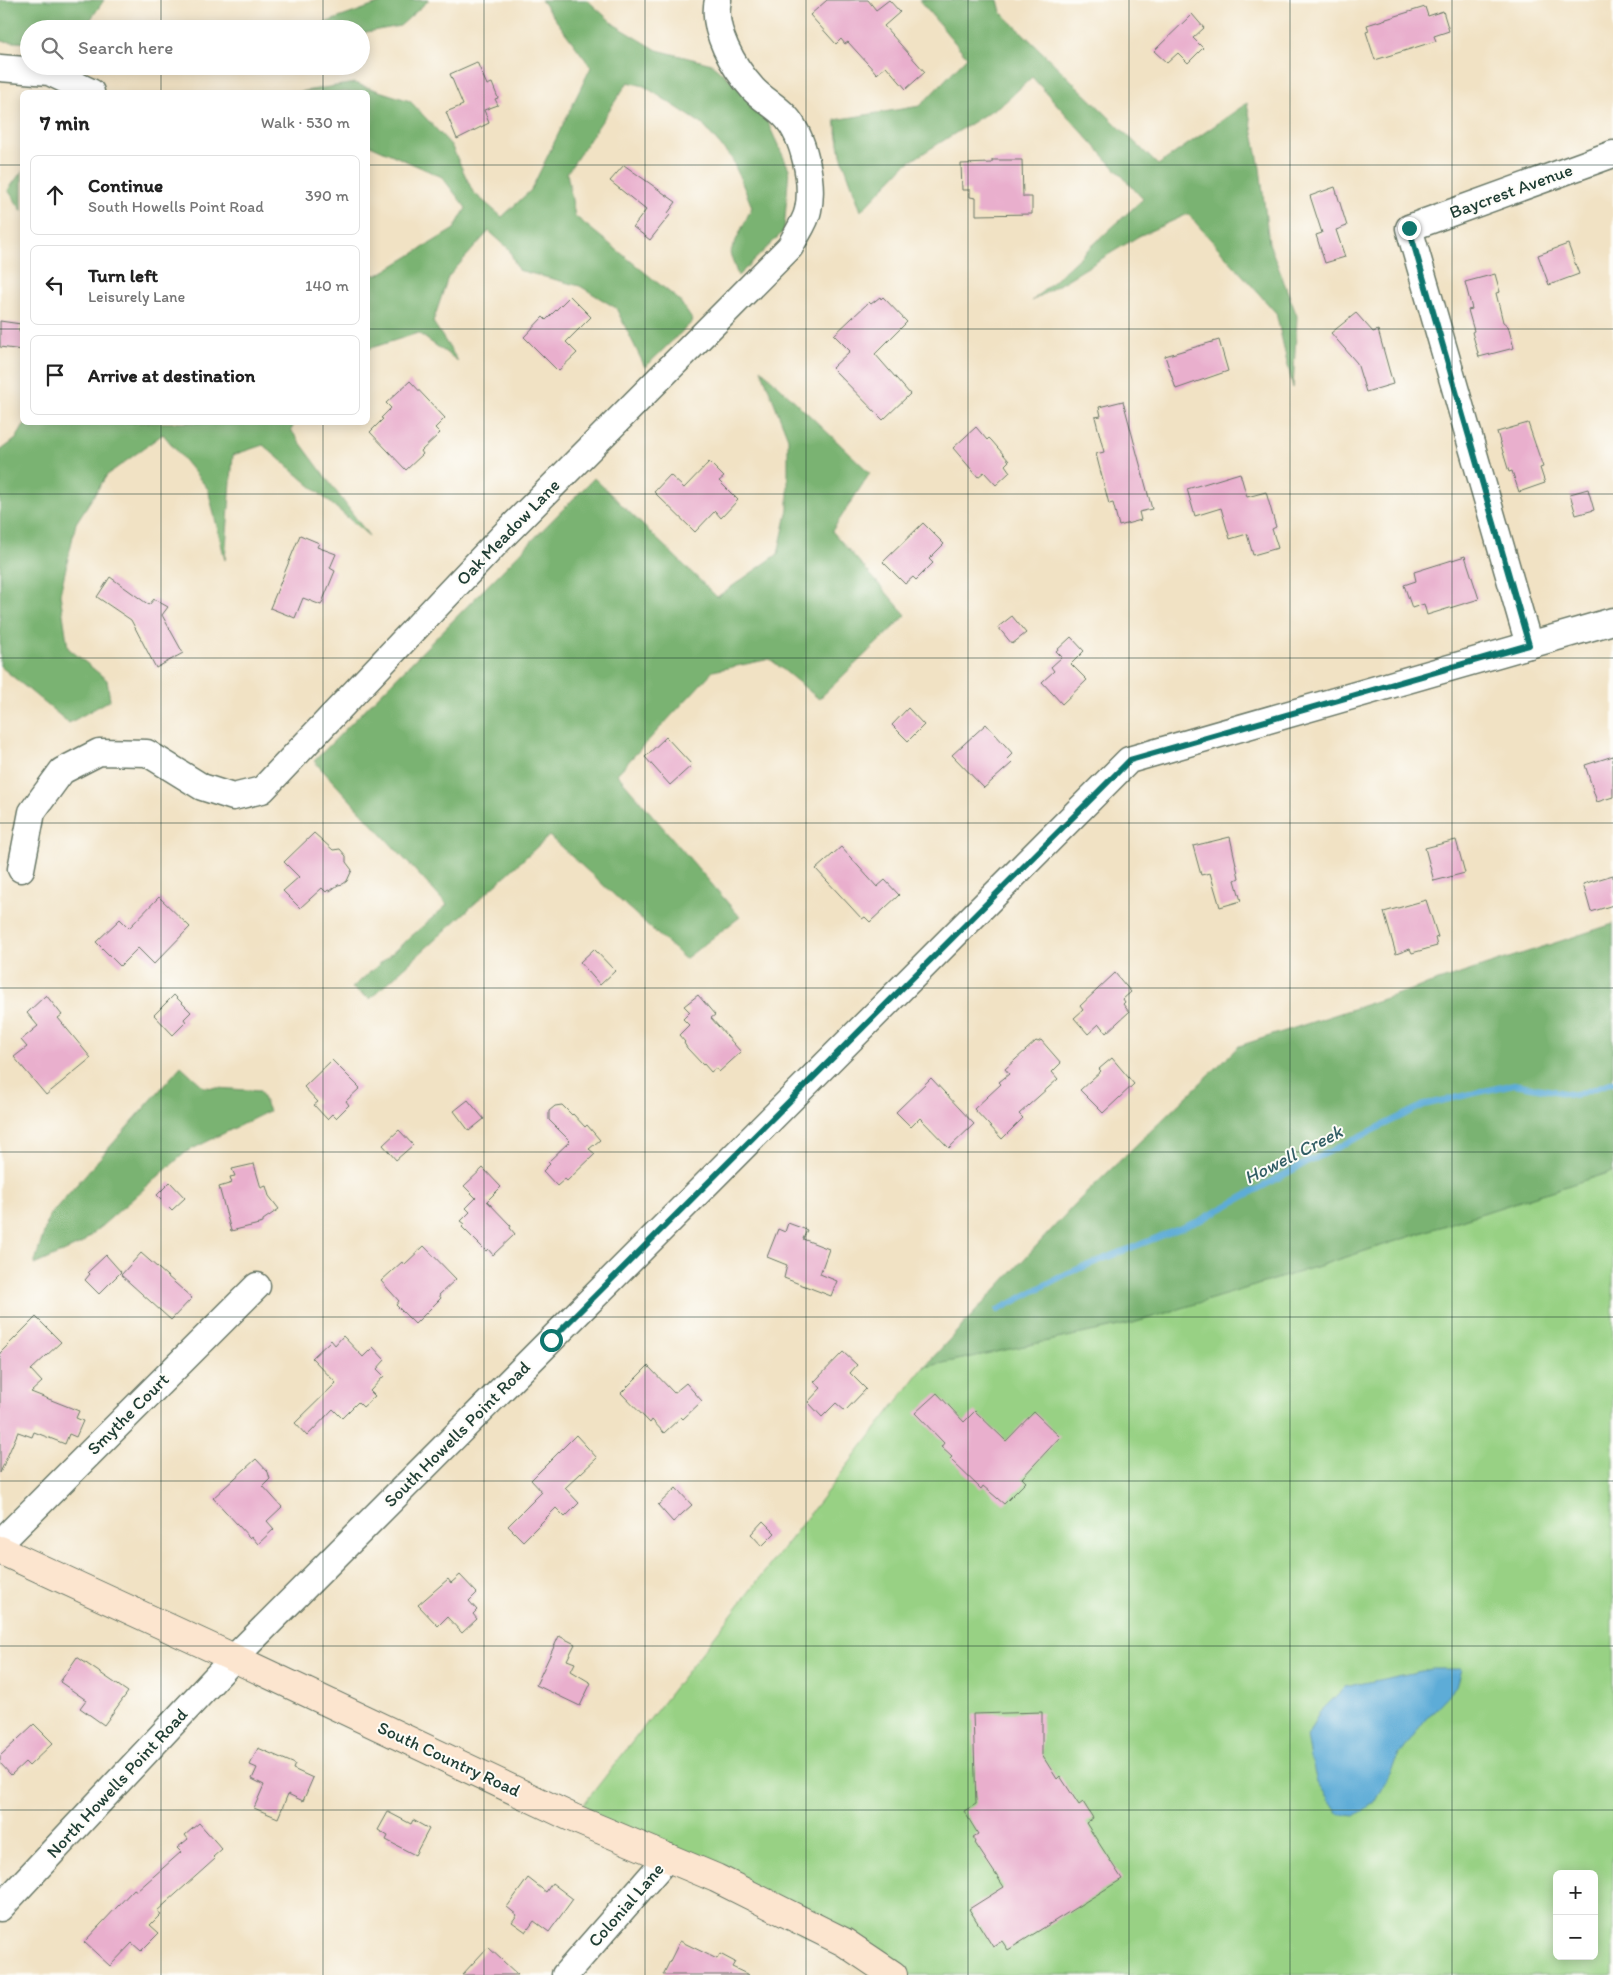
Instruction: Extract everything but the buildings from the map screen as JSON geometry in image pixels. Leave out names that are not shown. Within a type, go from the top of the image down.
[{"type":"main road","name":"South Country Road","points":[[0,1550],[573,1818],[716,1878],[844,1942],[893,1975]]},
{"type":"street","name":"Oak Meadow Lane","points":[[21,869],[32,812],[62,771],[99,752],[147,754],[202,787],[232,797],[262,790],[502,537],[790,247],[808,210],[809,169],[800,140],[786,116],[754,90],[731,60],[719,27],[718,0]]},
{"type":"street","points":[[0,68],[20,70]]},
{"type":"street","points":[[55,75],[87,90]]},
{"type":"street","name":"Baycrest Avenue","points":[[1529,645],[1409,228],[1613,154]]},
{"type":"street","name":"South Howells Point Road","points":[[234,1658],[1130,760],[1613,621]]},
{"type":"street","name":"Smythe Court","points":[[0,1543],[257,1286]]},
{"type":"street","name":"North Howells Point Road","points":[[0,1908],[234,1658]]},
{"type":"street","name":"Colonial Lane","points":[[565,1975],[668,1857]]},
{"type":"green space","points":[[0,0],[104,0],[90,20],[20,20],[20,42],[0,41]]},
{"type":"green space","points":[[389,0],[429,0],[400,26],[370,31],[370,20],[333,20]]},
{"type":"green space","points":[[541,0],[587,0],[615,25],[657,50],[712,64],[760,106],[789,169],[784,231],[738,276],[730,253],[752,207],[732,159],[702,124],[644,86],[628,82],[567,173],[575,216],[679,300],[693,321],[645,367],[616,308],[580,286],[518,270],[509,249],[489,231],[448,277],[433,322],[458,361],[418,333],[370,348],[370,275],[378,275],[454,229],[466,208],[442,177],[370,145],[370,90],[311,90],[354,83],[410,101],[451,145],[473,192],[502,217],[531,190],[591,67]]},
{"type":"green space","points":[[919,0],[998,0],[1001,12],[1158,165],[1247,103],[1260,168],[1269,243],[1297,316],[1293,388],[1276,313],[1188,214],[1139,236],[1032,301],[1143,199],[1032,77],[1005,102],[906,164],[861,211],[841,155],[835,120],[920,106],[967,57]]},
{"type":"green space","points":[[20,174],[20,208],[8,190]]},
{"type":"green space","points":[[761,369],[870,473],[832,531],[906,615],[819,699],[770,659],[713,671],[617,774],[740,917],[685,959],[549,836],[370,999],[352,988],[447,905],[314,761],[594,478],[717,597],[778,554],[788,509],[788,438]]},
{"type":"green space","points":[[24,425],[294,425],[291,430],[369,536],[263,445],[233,455],[225,560],[208,489],[163,434],[107,475],[76,523],[60,594],[68,648],[107,680],[110,700],[69,723],[0,666],[0,451],[16,439]]},
{"type":"green space","points":[[1613,924],[1613,1171],[1306,1270],[1133,1323],[924,1367],[1077,1202],[1239,1046]]},
{"type":"green space","points":[[181,1066],[204,1087],[260,1091],[269,1111],[186,1152],[81,1244],[34,1265],[49,1216]]},
{"type":"green space","points":[[1613,1171],[1613,1975],[884,1975],[573,1818],[924,1367],[1133,1323],[1306,1270]]},
{"type":"water","points":[[1431,1669],[1461,1669],[1456,1687],[1425,1720],[1399,1755],[1374,1803],[1355,1816],[1338,1814],[1317,1783],[1307,1737],[1319,1713],[1345,1687]]},
{"type":"waterway","name":"Howell Creek","points":[[998,1310],[1068,1273],[1199,1221],[1300,1166],[1424,1105],[1514,1084],[1576,1095],[1613,1082]]},
{"type":"route","points":[[551,1340],[1130,760],[1529,645],[1409,228]]}]
